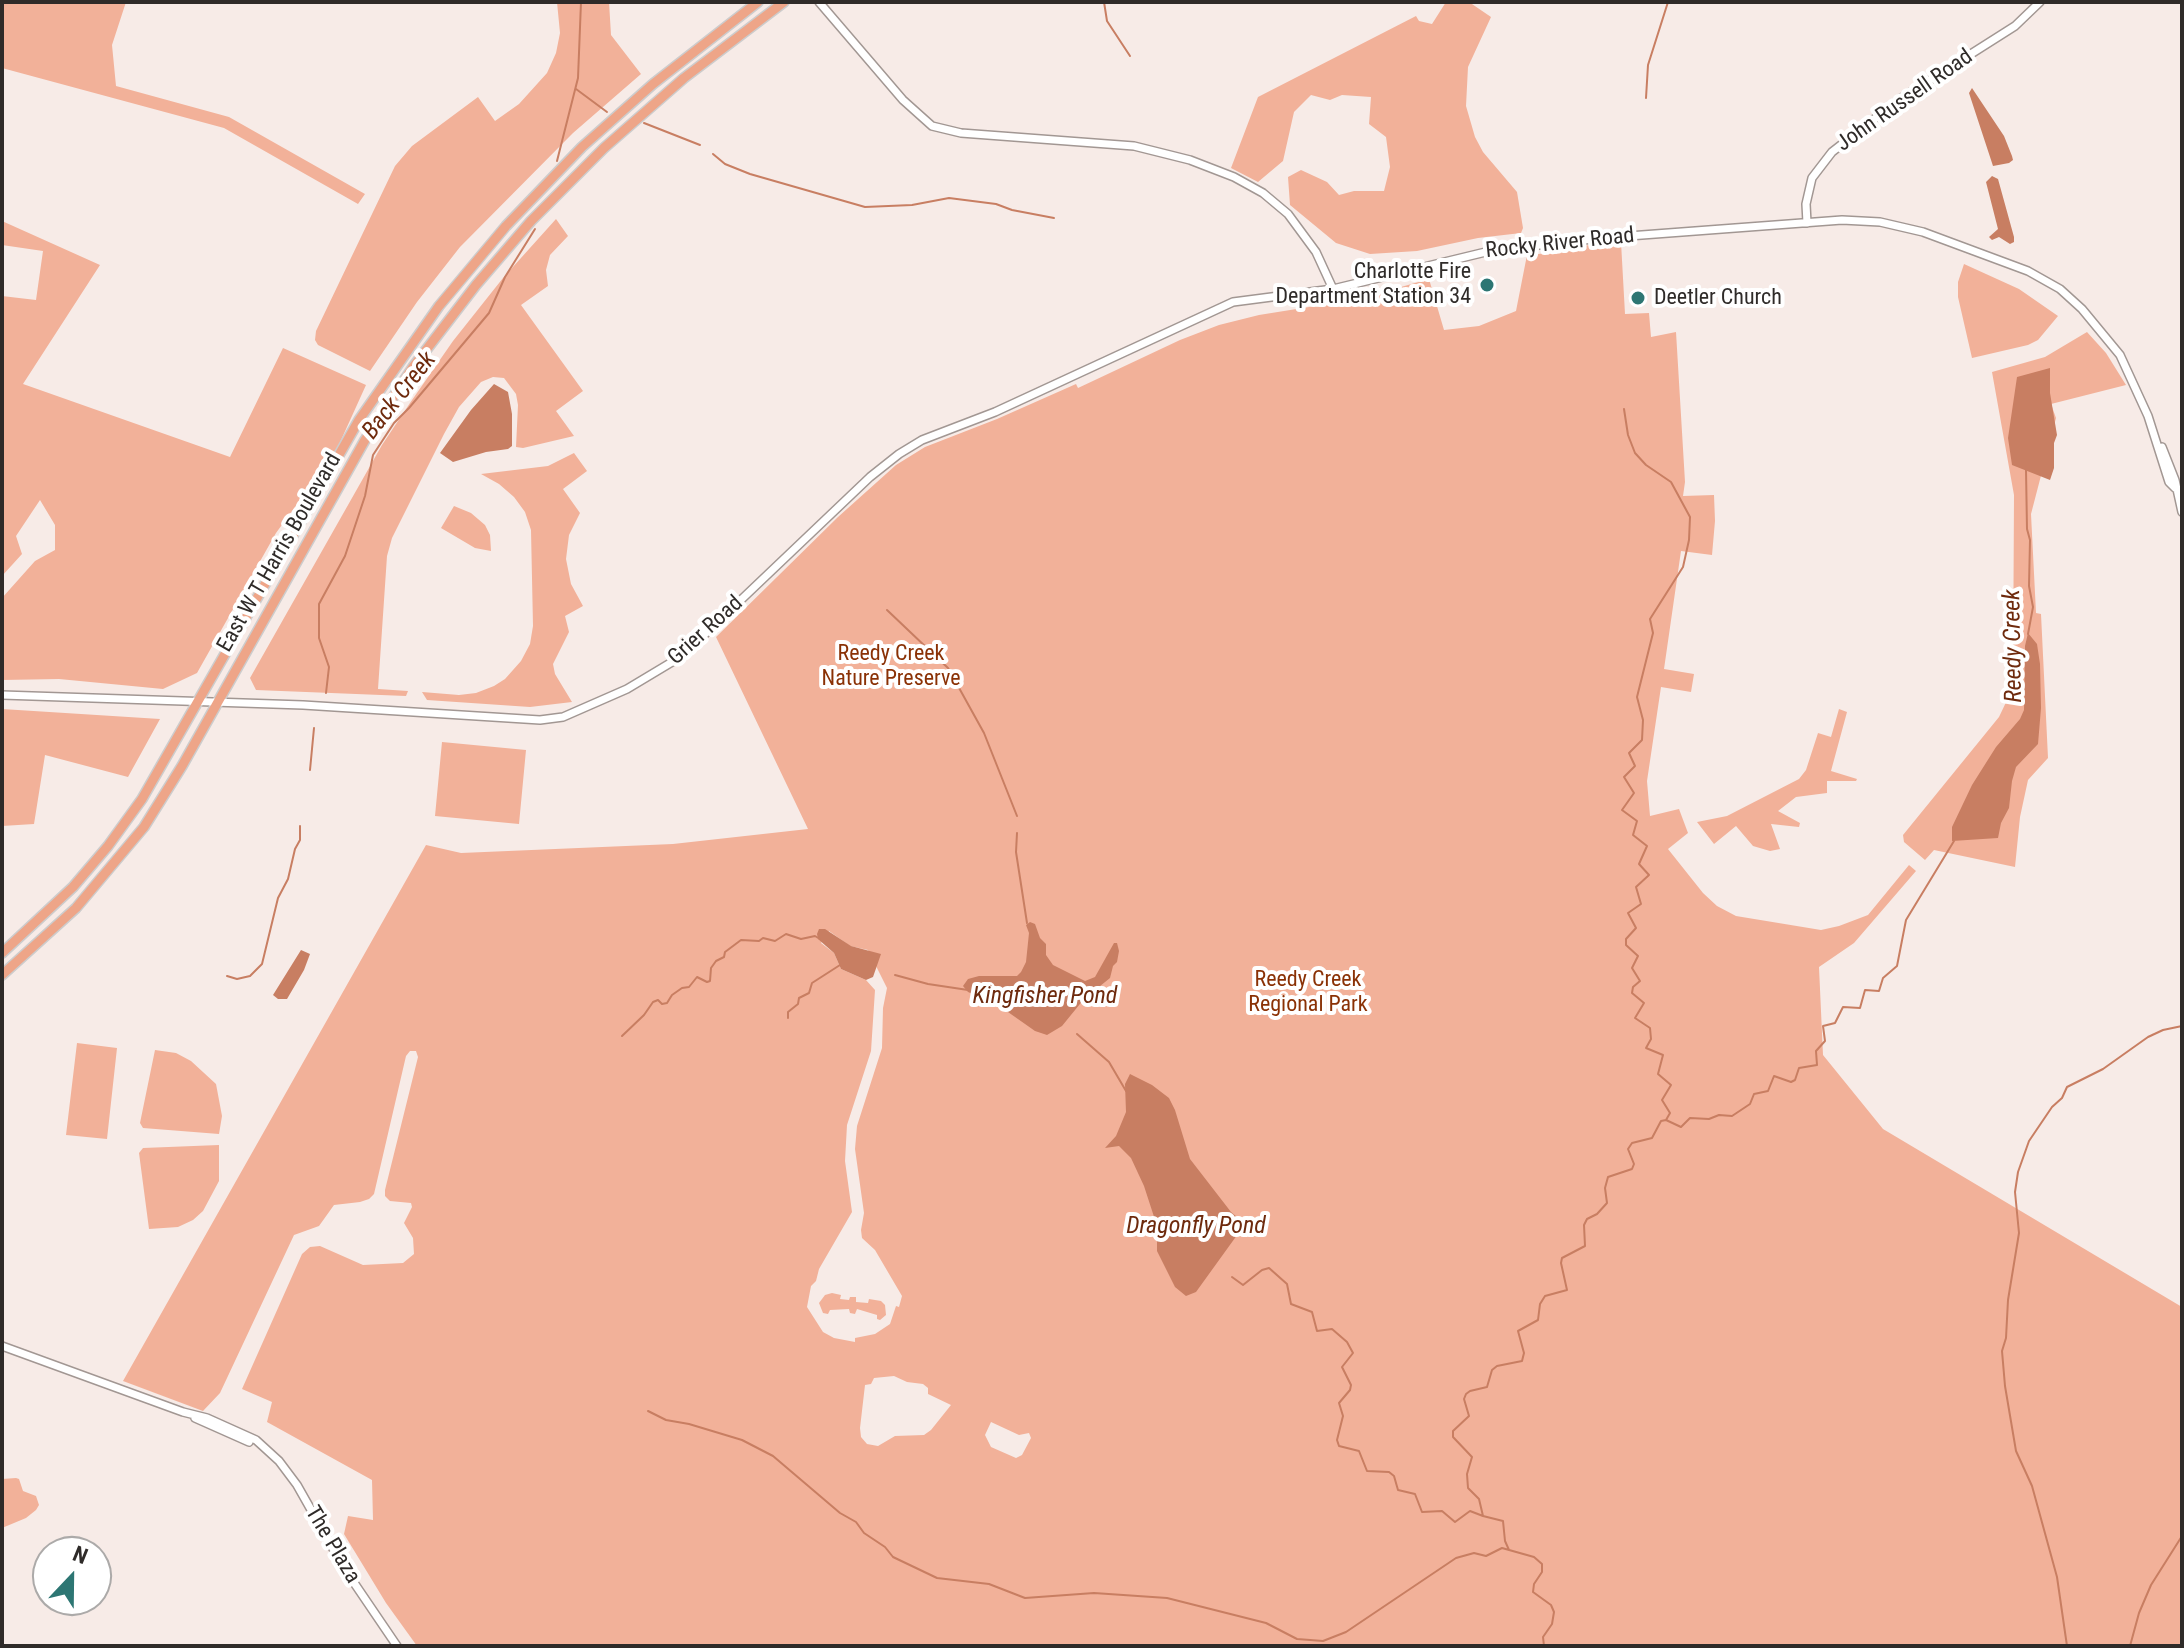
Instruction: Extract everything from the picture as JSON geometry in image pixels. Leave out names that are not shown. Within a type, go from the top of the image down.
[{"type":"main road","name":"East W T Harris Boulevard","points":[[2,953],[57,903],[108,846],[148,789],[359,420],[439,306],[506,226],[582,147],[653,84],[758,2]]},
{"type":"main road","name":"East W T Harris Boulevard","points":[[2,975],[59,926],[128,849],[173,782],[365,440],[413,367],[476,285],[531,221],[604,148],[668,92],[784,2]]},
{"type":"street","points":[[819,2],[912,110],[932,126],[961,133],[1134,146],[1202,165],[1248,184],[1277,203],[1300,227],[1333,289]]},
{"type":"street","name":"John Russell Road","points":[[1807,223],[1806,204],[1812,178],[1832,152],[1891,105],[2015,26],[2040,2]]},
{"type":"street","name":"Rocky River Road","points":[[1333,289],[1494,250],[1602,238],[1807,223],[1866,221],[1908,227],[2042,278],[2084,310],[2108,338],[2129,372],[2154,424],[2175,480],[2182,512]]},
{"type":"street","points":[[1311,291],[1323,281],[1324,267]]},
{"type":"street","name":"Grier Road","points":[[2,695],[346,707],[540,720],[576,713],[646,680],[682,656],[850,494],[915,444],[1023,399],[1225,304],[1333,289]]},
{"type":"street","name":"The Plaza","points":[[2,1346],[232,1428],[256,1440],[279,1461],[297,1485],[344,1568],[397,1646]]},
{"type":"green space","points":[[2,2],[126,2],[112,45],[116,86],[229,117],[365,194],[358,204],[224,128],[2,68]]},
{"type":"green space","points":[[557,2],[609,2],[611,35],[641,74],[573,133],[460,247],[417,302],[370,371],[318,345],[316,331],[395,166],[412,146],[478,97],[495,121],[519,104],[547,73],[556,53],[560,33]]},
{"type":"green space","points":[[1446,2],[1469,2],[1491,17],[1468,67],[1466,106],[1483,152],[1517,192],[1523,228],[1521,233],[1478,238],[1417,251],[1370,254],[1336,243],[1290,205],[1288,177],[1301,170],[1327,182],[1339,195],[1354,191],[1384,191],[1390,167],[1386,137],[1369,124],[1371,97],[1342,95],[1330,100],[1311,95],[1294,112],[1283,161],[1258,182],[1231,168],[1258,97],[1416,16],[1419,21],[1432,24]]},
{"type":"green space","points":[[556,219],[568,236],[550,255],[546,270],[548,286],[521,305],[583,391],[556,411],[574,436],[516,447],[516,394],[504,378],[493,377],[481,382],[459,407],[444,434],[392,538],[387,556],[378,689],[408,691],[406,696],[256,690],[250,678],[382,445],[453,341],[503,278]]},
{"type":"green space","points":[[2,221],[100,265],[23,384],[230,457],[283,348],[366,385],[337,449],[276,533],[197,673],[163,689],[59,679],[2,680],[2,598],[35,561],[55,550],[55,525],[40,500],[16,536],[22,554],[2,576],[2,296],[36,300],[43,251],[2,245]]},
{"type":"green space","points":[[1621,242],[1625,314],[1649,313],[1651,337],[1676,332],[1685,482],[1683,496],[1714,495],[1712,555],[1681,551],[1664,669],[1694,674],[1691,692],[1661,687],[1647,781],[1650,816],[1679,809],[1688,833],[1668,849],[1703,893],[1717,906],[1736,916],[1821,930],[1839,926],[1868,915],[1909,865],[1916,871],[1854,943],[1819,967],[1823,1055],[1883,1129],[2182,1307],[2182,1646],[417,1646],[386,1603],[344,1534],[348,1516],[373,1520],[372,1480],[267,1422],[272,1402],[242,1389],[302,1254],[310,1247],[320,1246],[363,1265],[403,1263],[414,1254],[413,1238],[404,1223],[411,1203],[390,1201],[385,1196],[385,1190],[418,1057],[416,1051],[410,1051],[406,1056],[374,1194],[360,1202],[334,1205],[319,1226],[294,1235],[220,1393],[203,1411],[123,1381],[426,845],[461,853],[673,844],[808,829],[716,637],[838,517],[896,465],[925,447],[1076,384],[1078,388],[1180,340],[1219,325],[1259,315],[1359,299],[1429,279],[1444,330],[1479,326],[1516,311],[1527,255],[1571,251],[1570,247]],"holes":[[[829,931],[850,946],[868,950],[887,988],[882,1048],[857,1126],[855,1149],[864,1213],[862,1238],[875,1250],[902,1296],[890,1324],[875,1334],[855,1338],[855,1342],[834,1338],[823,1332],[807,1307],[811,1286],[819,1269],[852,1212],[845,1161],[847,1125],[871,1051],[875,990],[866,980],[841,969],[834,953],[821,943]],[[894,1376],[923,1384],[928,1388],[928,1394],[951,1405],[924,1435],[895,1436],[878,1446],[867,1444],[861,1437],[860,1428],[865,1385],[871,1384],[874,1378]],[[991,1422],[1019,1435],[1029,1433],[1031,1438],[1022,1455],[1016,1458],[991,1447],[985,1435]]]},
{"type":"green space","points":[[1964,264],[2019,289],[2058,316],[2038,340],[2028,345],[1972,358],[1958,297],[1958,282]]},
{"type":"green space","points":[[2087,332],[2106,353],[2126,385],[2051,404],[2056,418],[2031,514],[2036,613],[2041,614],[2048,758],[2028,780],[2020,817],[2015,867],[1934,850],[1925,860],[1904,842],[1903,835],[1999,717],[2013,678],[2014,495],[1992,372],[2045,357]]},
{"type":"green space","points":[[574,453],[587,471],[563,489],[580,513],[569,535],[566,559],[571,584],[583,606],[565,616],[569,632],[553,664],[555,674],[572,702],[530,707],[427,700],[422,692],[459,695],[494,686],[521,661],[530,644],[533,626],[531,530],[525,512],[514,497],[481,474],[548,466]]},
{"type":"green space","points":[[454,506],[471,513],[485,525],[490,535],[491,551],[475,548],[441,528]]},
{"type":"green space","points":[[2,709],[160,719],[128,777],[45,755],[34,824],[2,826]]},
{"type":"green space","points":[[1839,709],[1847,712],[1831,771],[1856,781],[1827,781],[1827,793],[1796,797],[1778,811],[1800,823],[1799,827],[1771,824],[1780,849],[1770,851],[1753,846],[1736,826],[1714,844],[1697,822],[1727,816],[1799,779],[1806,770],[1818,733],[1831,737]]},
{"type":"green space","points":[[442,742],[526,750],[519,824],[435,816]]},
{"type":"green space","points":[[77,1043],[117,1048],[107,1139],[66,1135]]},
{"type":"green space","points":[[155,1050],[176,1053],[191,1061],[216,1084],[222,1116],[219,1134],[143,1128],[140,1123]]},
{"type":"green space","points":[[219,1145],[219,1181],[203,1211],[178,1227],[149,1229],[139,1153],[143,1148]]},
{"type":"green space","points":[[825,1295],[841,1295],[840,1299],[856,1297],[856,1302],[868,1303],[869,1299],[881,1301],[885,1305],[886,1315],[880,1320],[877,1315],[857,1309],[855,1314],[850,1313],[849,1309],[823,1313],[819,1303]]},
{"type":"green space","points":[[16,1478],[23,1491],[36,1496],[39,1505],[26,1518],[2,1528],[2,1479]]},
{"type":"water","points":[[1972,88],[2004,136],[2013,160],[2009,163],[1993,166],[1969,93]]},
{"type":"water","points":[[1992,176],[1998,179],[2014,237],[2014,242],[2010,244],[1999,237],[1992,240],[1989,237],[1998,229],[1986,182]]},
{"type":"water","points":[[2050,368],[2050,393],[2057,435],[2050,480],[2012,465],[2008,438],[2017,377]]},
{"type":"water","points":[[494,384],[508,392],[512,446],[453,462],[440,453]]},
{"type":"water","points":[[2028,633],[2037,644],[2040,664],[2038,744],[2016,767],[2009,808],[1998,838],[1952,841],[1952,827],[1972,785],[2024,710]]},
{"type":"water","name":"Kingfisher Pond","points":[[1030,922],[1035,924],[1046,944],[1046,955],[1053,965],[1085,981],[1095,977],[1114,943],[1117,943],[1119,951],[1110,978],[1084,999],[1062,1026],[1047,1035],[1035,1031],[998,1005],[968,992],[963,986],[968,979],[979,976],[1017,976],[1026,962],[1029,933],[1026,925]]},
{"type":"water","points":[[819,929],[825,929],[851,946],[881,954],[873,977],[866,980],[841,969],[834,953],[818,939]]},
{"type":"water","points":[[301,950],[310,954],[304,970],[287,999],[278,999],[273,995]]},
{"type":"water","name":"Dragonfly Pond","points":[[1130,1074],[1169,1098],[1190,1159],[1231,1212],[1243,1222],[1240,1231],[1196,1292],[1186,1296],[1175,1287],[1157,1251],[1157,1226],[1131,1158],[1119,1146],[1105,1148],[1116,1136],[1126,1112],[1125,1084]]},
{"type":"waterway","name":"Back Creek","points":[[557,161],[578,78],[581,2]]},
{"type":"waterway","points":[[1104,2],[1107,21],[1130,56]]},
{"type":"waterway","points":[[1646,98],[1648,65],[1668,2]]},
{"type":"waterway","points":[[576,89],[607,112]]},
{"type":"waterway","points":[[644,123],[700,145]]},
{"type":"waterway","points":[[713,154],[725,164],[750,174],[865,207],[912,205],[949,198],[996,204],[1054,218]]},
{"type":"waterway","name":"Back Creek","points":[[326,693],[329,667],[319,638],[319,604],[345,556],[365,496],[373,455],[394,423],[489,313],[505,277],[535,229]]},
{"type":"waterway","points":[[1624,409],[1628,435],[1635,453],[1646,465],[1671,482],[1690,517],[1683,567],[1650,619],[1653,633],[1637,697],[1643,720],[1642,740],[1629,753],[1635,766],[1624,777],[1634,793],[1622,810],[1637,821],[1633,835],[1647,846],[1639,864],[1649,875],[1636,887],[1641,904],[1628,913],[1636,928],[1626,939],[1626,945],[1638,956],[1632,968],[1640,981],[1633,987],[1632,993],[1644,1003],[1635,1018],[1650,1028],[1651,1039],[1646,1048],[1663,1055],[1658,1074],[1671,1085],[1662,1100],[1670,1113],[1666,1120]]},
{"type":"waterway","name":"Reedy Creek","points":[[2026,470],[2029,586],[2033,607],[2028,634]]},
{"type":"waterway","points":[[887,610],[948,668],[984,733],[1017,816]]},
{"type":"waterway","name":"Back Creek","points":[[310,770],[314,728]]},
{"type":"waterway","name":"Back Creek","points":[[227,976],[237,979],[250,976],[262,964],[278,898],[288,879],[300,840],[300,826]]},
{"type":"waterway","points":[[1017,833],[1016,852],[1027,923]]},
{"type":"waterway","name":"Reedy Creek","points":[[1509,1550],[1503,1521],[1483,1516],[1479,1499],[1468,1488],[1467,1474],[1472,1457],[1453,1437],[1453,1431],[1469,1416],[1464,1399],[1466,1394],[1487,1387],[1492,1370],[1497,1366],[1522,1361],[1524,1353],[1518,1331],[1538,1320],[1540,1304],[1545,1296],[1567,1290],[1562,1258],[1585,1246],[1584,1225],[1607,1203],[1605,1188],[1608,1177],[1632,1169],[1634,1164],[1628,1149],[1632,1143],[1652,1138],[1661,1121],[1681,1127],[1690,1118],[1732,1116],[1750,1104],[1754,1094],[1768,1091],[1774,1076],[1791,1082],[1795,1080],[1799,1068],[1817,1065],[1816,1051],[1825,1041],[1823,1026],[1835,1023],[1843,1007],[1860,1008],[1865,990],[1879,991],[1883,978],[1897,966],[1906,920],[1954,841]]},
{"type":"waterway","points":[[622,1036],[653,1002],[667,1003],[672,995],[689,987],[697,977],[710,981],[711,968],[716,961],[741,940],[759,941],[763,938],[775,941],[786,934],[801,939],[815,936],[820,939]]},
{"type":"waterway","points":[[788,1018],[788,1012],[798,1004],[799,998],[809,993],[812,983],[840,965]]},
{"type":"waterway","points":[[895,975],[968,990]]},
{"type":"waterway","points":[[2067,1646],[2057,1577],[2032,1486],[2016,1451],[2005,1386],[2002,1351],[2019,1233],[2015,1192],[2018,1172],[2029,1141],[2067,1087],[2103,1069],[2148,1037],[2182,1026]]},
{"type":"waterway","points":[[1077,1034],[1109,1062],[1126,1091]]},
{"type":"waterway","points":[[1232,1277],[1243,1285],[1269,1268],[1287,1284],[1291,1304],[1312,1312],[1317,1331],[1332,1329],[1347,1342],[1353,1353],[1342,1367],[1351,1385],[1339,1403],[1343,1416],[1337,1440],[1339,1446],[1359,1451],[1367,1471],[1389,1472],[1394,1476],[1398,1490],[1415,1494],[1422,1512],[1442,1511],[1455,1522],[1470,1511],[1483,1516]]},
{"type":"waterway","points":[[648,1411],[666,1420],[742,1440],[773,1456],[840,1513],[856,1522],[864,1533],[885,1547],[893,1557],[937,1578],[989,1584],[1025,1598],[1094,1593],[1167,1598],[1266,1623],[1297,1639],[1323,1641],[1346,1632],[1456,1558],[1474,1553],[1486,1556],[1502,1548],[1534,1557],[1542,1564],[1542,1572],[1533,1592],[1551,1605],[1554,1612],[1552,1624],[1543,1637],[1544,1646]]},
{"type":"waterway","points":[[2130,1646],[2151,1585],[2182,1536]]},
{"type":"place","name":"Charlotte Fire Department Station 34","points":[[1487,285]]},
{"type":"place","name":"Deetler Church","points":[[1638,298]]},
{"type":"park label","name":"Reedy Creek Nature Preserve","points":[[891,666]]},
{"type":"park label","name":"Reedy Creek Regional Park","points":[[1308,992]]}]
